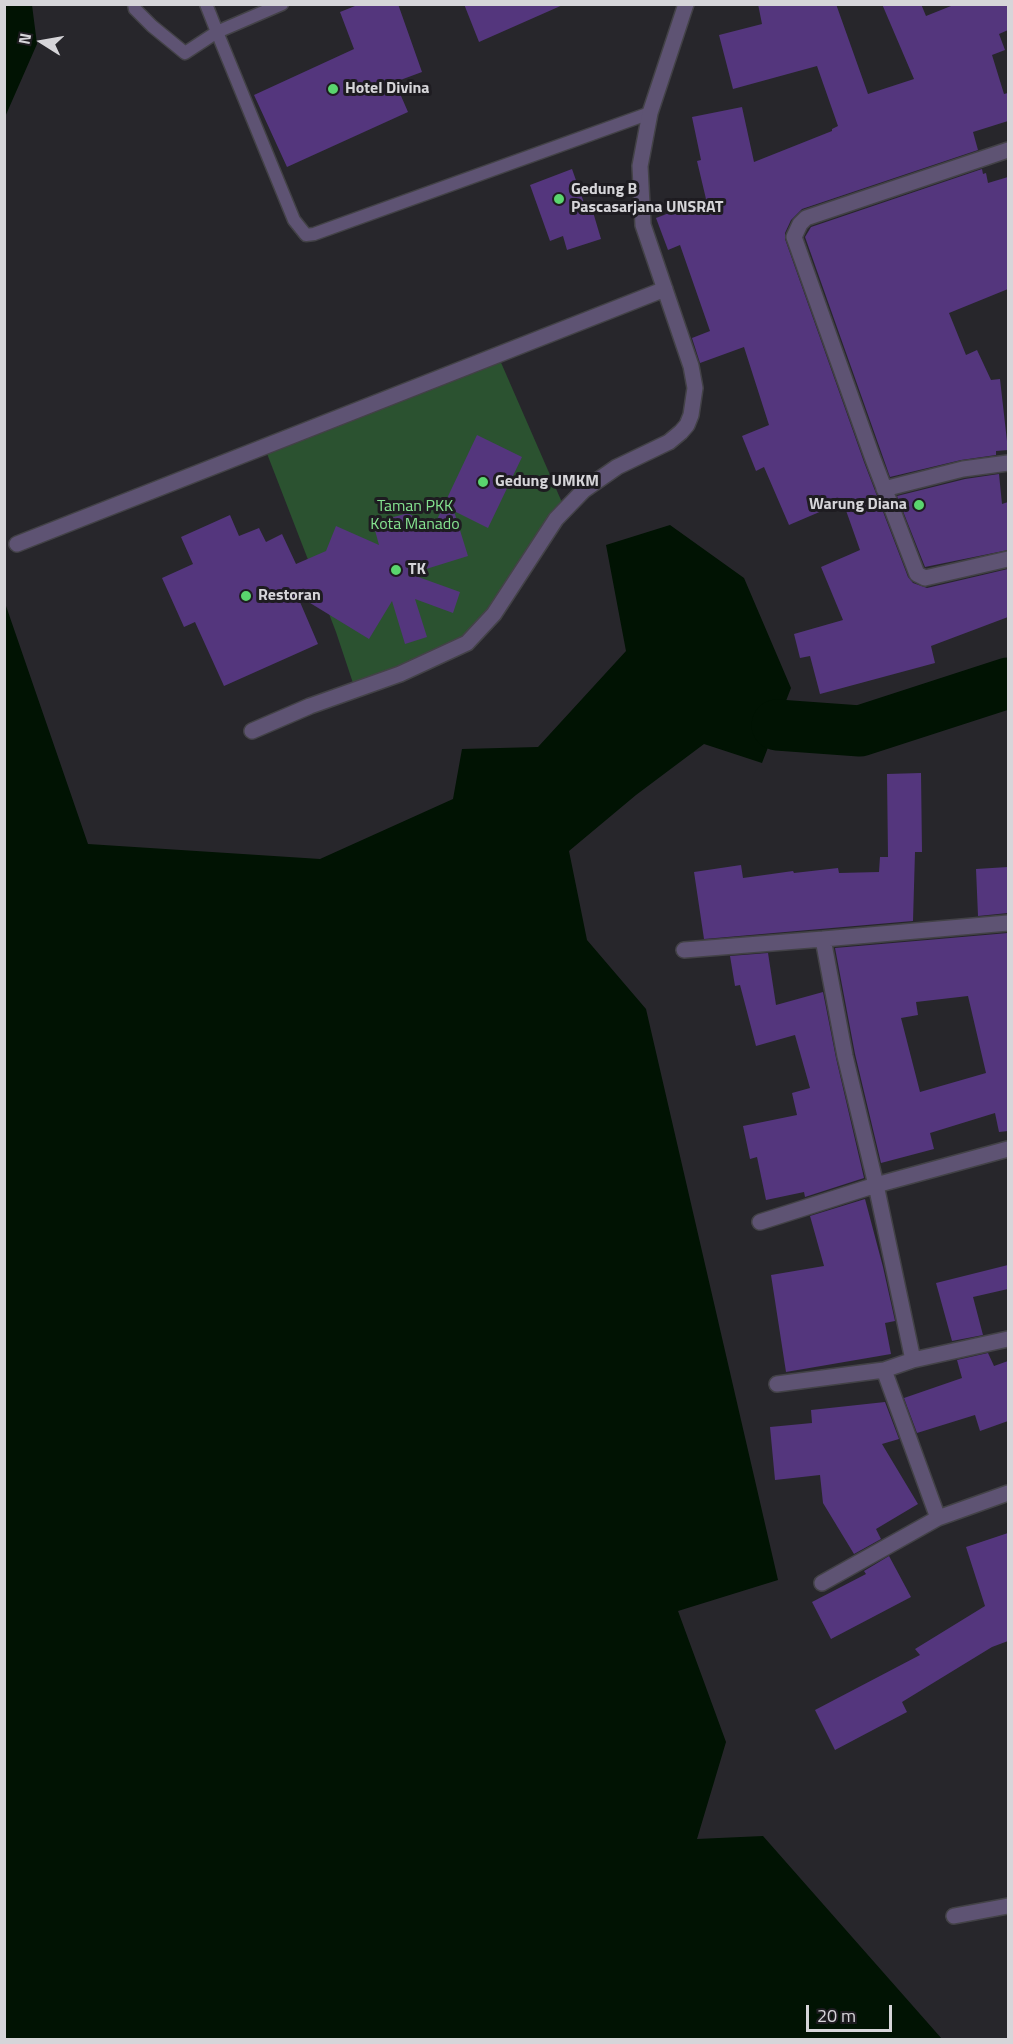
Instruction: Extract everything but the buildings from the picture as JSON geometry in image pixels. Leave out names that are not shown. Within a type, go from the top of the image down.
[{"type":"street","points":[[252,731],[310,706],[400,674],[467,643],[494,614],[556,519],[584,490],[617,467],[669,442],[681,432],[691,415],[695,388],[691,366],[643,225],[640,166],[650,113],[686,4]]},
{"type":"street","points":[[1008,150],[806,218],[796,230],[795,244],[917,574],[925,578],[1008,559]]},
{"type":"street","points":[[17,544],[665,290]]},
{"type":"street","points":[[884,489],[963,469],[1008,463]]},
{"type":"street","points":[[684,950],[1008,923]]},
{"type":"street","points":[[823,939],[845,1056],[876,1185],[913,1360]]},
{"type":"street","points":[[760,1222],[876,1185],[1008,1149]]},
{"type":"street","points":[[777,1384],[884,1370],[913,1360],[1008,1339]]},
{"type":"street","points":[[884,1370],[938,1518]]},
{"type":"street","points":[[822,1583],[938,1518],[1008,1492]]},
{"type":"street","points":[[954,1916],[1008,1906]]},
{"type":"lane","points":[[134,4],[135,9],[152,26],[185,53],[216,32],[282,4]]},
{"type":"lane","points":[[206,4],[294,220],[306,235],[650,113]]},
{"type":"green space","name":"Taman PKK Kota Manado","points":[[499,358],[564,507],[501,597],[465,639],[354,686],[336,632],[266,451]]},
{"type":"shaded area","points":[[5,4],[32,5],[37,44],[5,117]]},
{"type":"shaded area","points":[[670,525],[744,578],[791,688],[762,763],[704,744],[636,795],[569,851],[587,940],[646,1009],[778,1580],[678,1611],[726,1742],[697,1839],[763,1836],[942,2039],[5,2039],[5,603],[88,844],[320,859],[453,799],[462,749],[538,747],[626,651],[606,545]]},
{"type":"waterway","points":[[777,725],[860,731],[1008,683]]},
{"type":"place","name":"Hotel Divina","points":[[333,89]]},
{"type":"place","name":"Gedung B Pascasarjana UNSRAT","points":[[559,199]]},
{"type":"place","name":"Gedung UMKM","points":[[483,482]]},
{"type":"place","name":"Warung Diana","points":[[919,505]]},
{"type":"place","name":"TK","points":[[396,570]]},
{"type":"place","name":"Restoran","points":[[246,596]]}]
